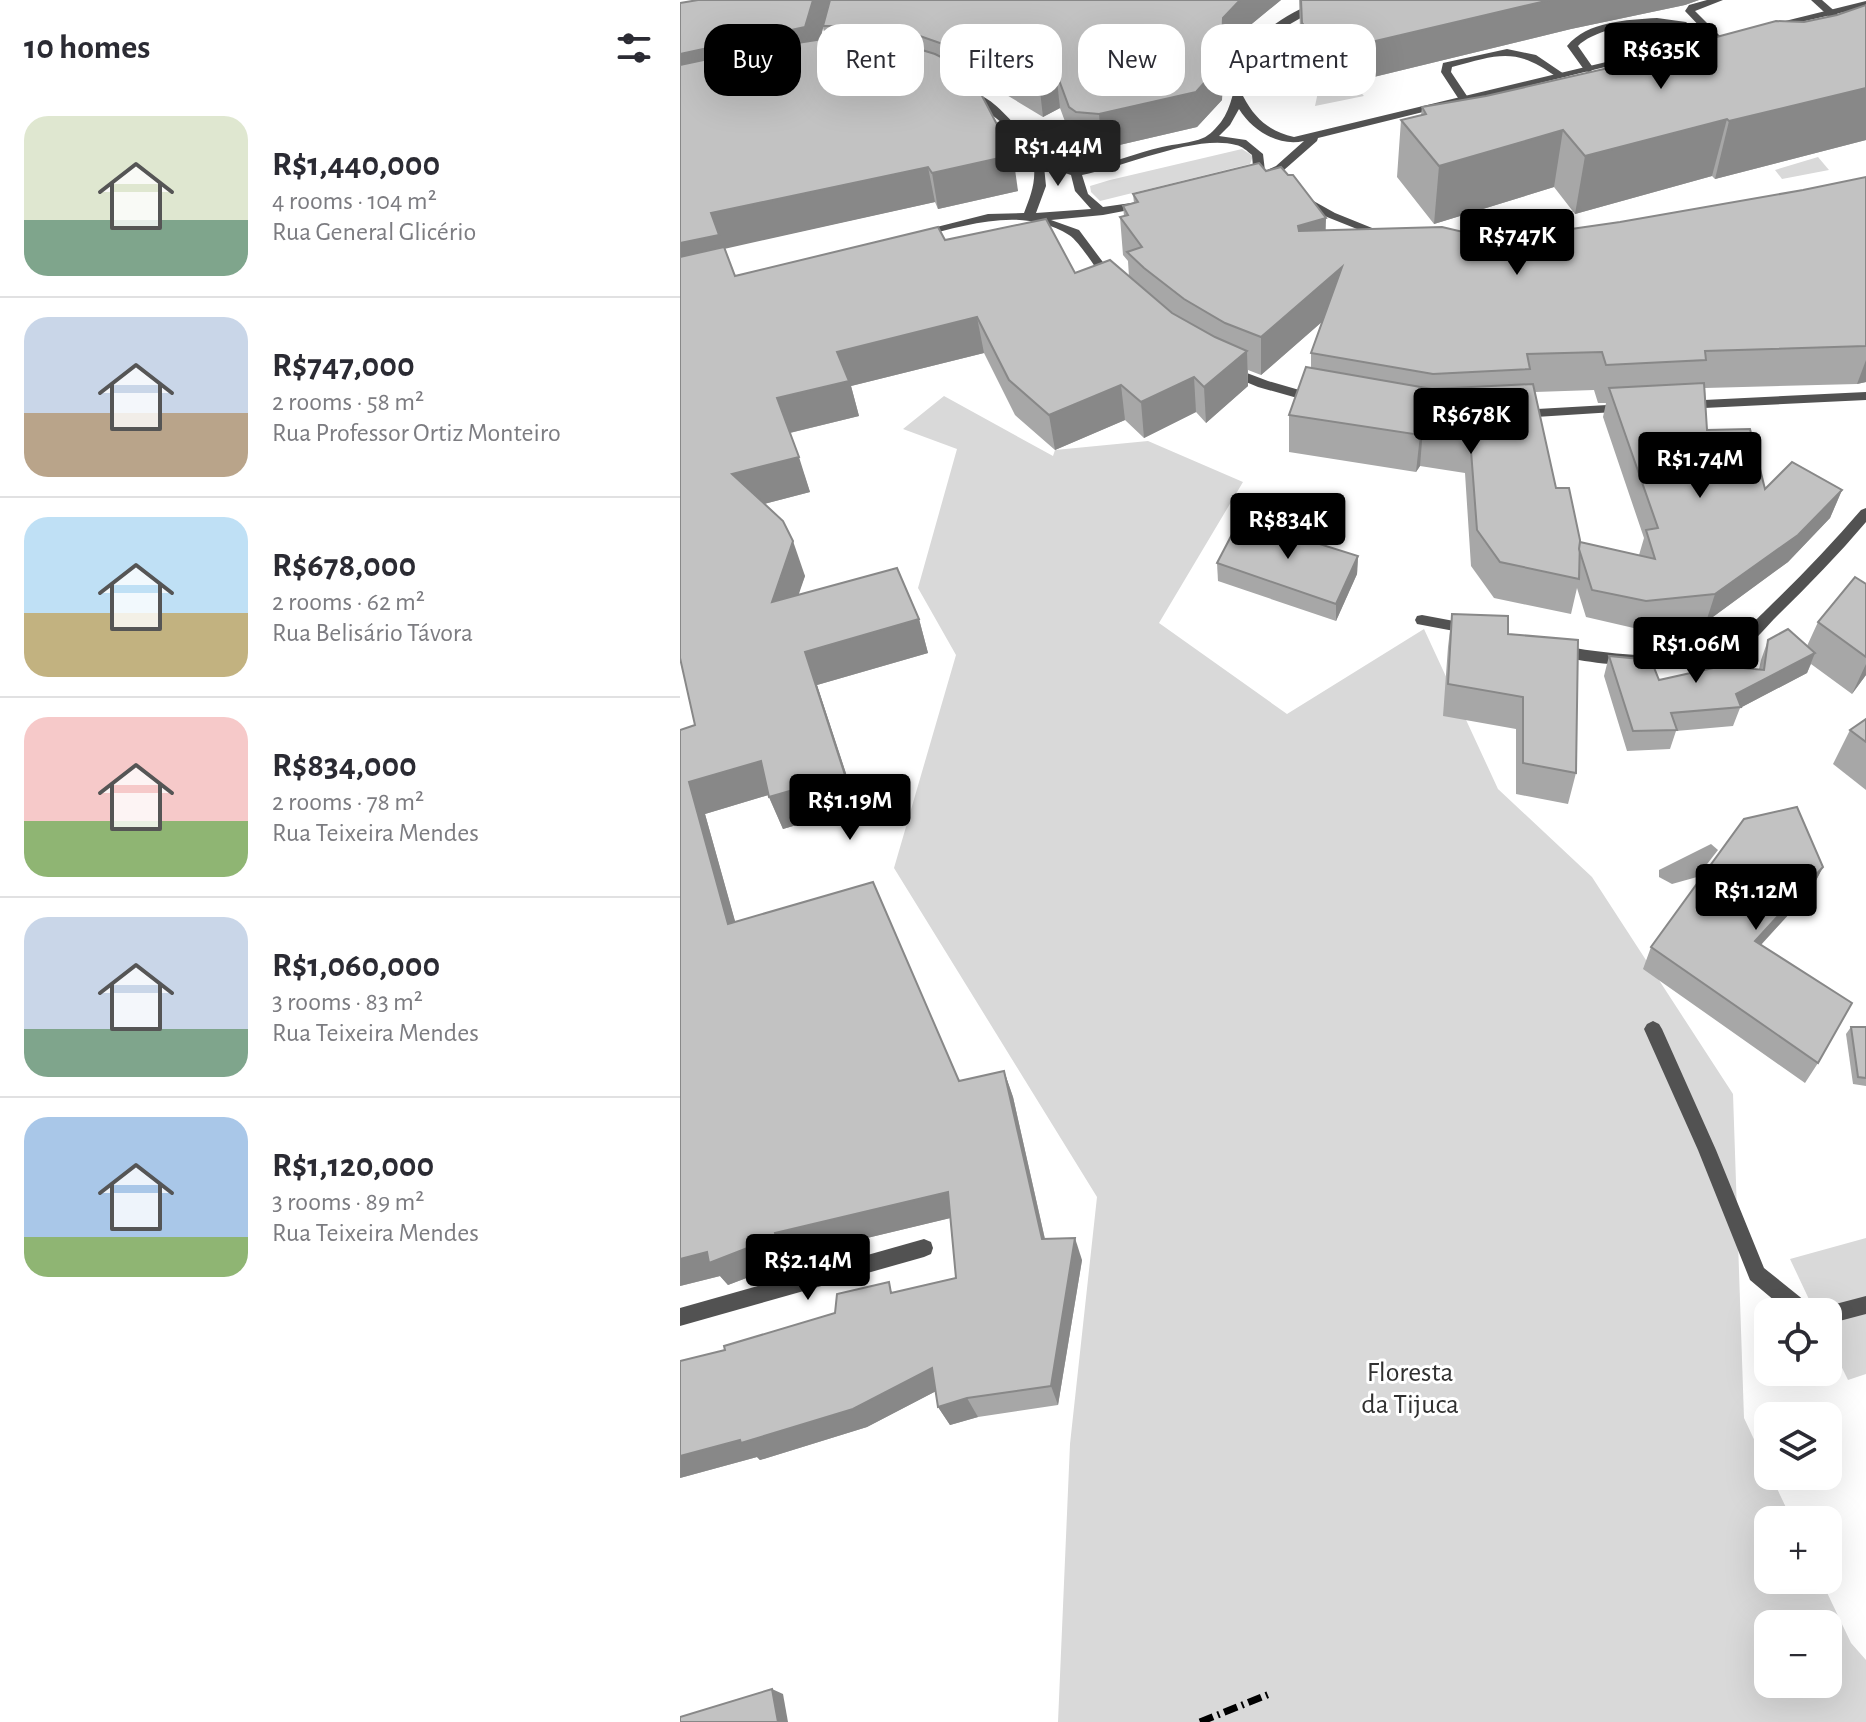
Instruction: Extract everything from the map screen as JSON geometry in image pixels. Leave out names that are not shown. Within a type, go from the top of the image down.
[{"type":"street","points":[[1285,24],[1327,0]]},
{"type":"street","points":[[1718,0],[1693,7],[1690,11],[1735,56]]},
{"type":"street","points":[[1816,0],[1836,11]]},
{"type":"street","points":[[1829,0],[1862,36]]},
{"type":"street","points":[[1759,28],[1866,4]]},
{"type":"street","points":[[1589,69],[1572,46],[1576,39],[1587,33],[1631,23],[1680,24],[1703,41]]},
{"type":"street","points":[[1238,96],[1246,114],[1257,127],[1294,140],[1731,35]]},
{"type":"street","points":[[1464,99],[1446,72],[1447,65],[1500,51],[1525,52],[1540,58],[1562,76]]},
{"type":"street","points":[[970,96],[997,113],[1037,155],[1053,166],[1076,172],[1210,138],[1222,131],[1229,121],[1238,96]]},
{"type":"street","points":[[1210,138],[1238,139],[1252,146],[1259,154],[1262,165],[1261,180],[1317,136]]},
{"type":"street","points":[[1029,215],[1040,186],[1037,155]]},
{"type":"street","points":[[1076,172],[1076,185],[1083,199],[1103,212]]},
{"type":"street","points":[[1294,191],[1331,215],[1365,230],[1400,239]]},
{"type":"street","points":[[911,235],[988,217],[1068,216],[1152,203]]},
{"type":"street","points":[[1029,215],[1075,233],[1123,293]]},
{"type":"street","points":[[1221,367],[1263,384],[1326,403]]},
{"type":"street","points":[[1663,406],[1866,396]]},
{"type":"street","points":[[1507,415],[1632,408]]},
{"type":"street","points":[[1543,646],[1587,657],[1618,659],[1707,655],[1738,645],[1823,564],[1866,513]]},
{"type":"street","points":[[1422,620],[1484,632]]},
{"type":"street","points":[[1653,1029],[1757,1274],[1786,1298]]},
{"type":"street","points":[[680,1317],[924,1248]]},
{"type":"street","points":[[1842,1311],[1866,1305]]},
{"type":"green space","points":[[1317,96],[1364,96],[1315,106]]},
{"type":"green space","points":[[1242,149],[1253,156],[1250,164],[1100,201],[1091,192],[1090,186],[1110,180]]},
{"type":"green space","points":[[1818,157],[1829,170],[1782,179],[1775,170]]},
{"type":"green space","name":"Floresta da Tijuca","points":[[944,396],[1053,456],[1055,450],[1148,441],[1243,482],[1159,623],[1287,714],[1424,629],[1498,789],[1592,877],[1733,1094],[1744,1418],[1754,1439],[1754,1490],[1778,1490],[1785,1506],[1754,1506],[1754,1594],[1828,1594],[1835,1610],[1754,1610],[1754,1698],[1842,1698],[1842,1624],[1851,1643],[1866,1660],[1866,1722],[1058,1722],[1070,1444],[1097,1197],[894,868],[956,655],[918,588],[957,449],[903,429]]},
{"type":"green space","points":[[1866,1238],[1866,1374],[1848,1380],[1842,1368],[1842,1298],[1808,1298],[1790,1259]]},
{"type":"shaded area","points":[[1711,844],[1718,850],[1697,877],[1672,884],[1659,877],[1659,870]]},
{"type":"building","points":[[698,0],[813,0],[805,27],[801,28],[801,24],[704,24],[704,49],[680,54],[680,3]]},
{"type":"building","points":[[830,0],[1240,0],[1223,18],[1223,24],[1201,24],[1201,86],[1196,92],[1185,94],[1185,24],[1078,24],[1078,96],[1178,96],[1099,114],[1076,112],[1069,107],[1062,88],[1062,24],[940,24],[940,43],[924,37],[924,24],[824,24]]},
{"type":"building","points":[[1301,0],[1550,0],[1376,41],[1376,24],[1302,23]]},
{"type":"building","points":[[1866,5],[1866,88],[1727,119],[1585,156],[1563,130],[1439,166],[1401,120],[1426,114],[1422,107],[1486,96],[1661,56],[1657,53],[1776,21],[1804,22]]},
{"type":"building","points":[[817,40],[817,96],[924,96],[924,51],[940,56],[940,96],[982,96],[1013,155],[932,173],[928,167],[711,213],[719,235],[680,243],[680,65],[704,60],[704,96],[801,96],[801,42]]},
{"type":"building","points":[[1259,163],[1266,171],[1281,167],[1288,175],[1293,175],[1326,218],[1298,226],[1299,231],[1442,227],[1472,234],[1474,243],[1620,222],[1866,177],[1866,346],[1705,351],[1706,360],[1606,365],[1602,352],[1527,354],[1530,369],[1433,374],[1311,353],[1342,267],[1261,337],[1225,323],[1184,299],[1127,252],[1142,247],[1120,217],[1128,215],[1123,206],[1138,202],[1133,194]]},
{"type":"building","points":[[1046,219],[1075,273],[1110,260],[1172,313],[1247,351],[1204,387],[1194,377],[1141,402],[1121,385],[1049,415],[1009,380],[977,317],[837,352],[849,381],[777,398],[799,457],[732,474],[783,521],[793,541],[772,602],[897,568],[919,619],[805,652],[845,775],[769,797],[761,761],[689,782],[728,924],[873,882],[959,1081],[1004,1071],[1042,1239],[1075,1238],[1051,1386],[967,1398],[938,1407],[932,1368],[853,1409],[741,1443],[740,1440],[680,1456],[680,1361],[725,1350],[724,1346],[835,1313],[837,1294],[889,1282],[891,1293],[956,1278],[948,1192],[775,1233],[776,1237],[709,1263],[707,1252],[680,1259],[680,730],[695,725],[680,658],[680,257],[724,247],[735,276],[938,227],[945,240]]},
{"type":"building","points":[[1306,367],[1432,389],[1533,384],[1556,488],[1569,488],[1580,540],[1579,579],[1500,562],[1477,530],[1470,437],[1423,429],[1420,435],[1289,415]]},
{"type":"building","points":[[1704,383],[1707,430],[1750,429],[1765,489],[1792,462],[1842,490],[1798,535],[1715,594],[1646,601],[1592,590],[1579,549],[1580,542],[1655,559],[1646,530],[1658,528],[1609,388]]},
{"type":"building","points":[[1240,519],[1358,556],[1336,604],[1217,563]]},
{"type":"building","points":[[1855,577],[1866,584],[1866,657],[1818,622]]},
{"type":"building","points":[[1452,614],[1508,616],[1508,634],[1578,640],[1576,773],[1523,763],[1523,697],[1448,684]]},
{"type":"building","points":[[1788,629],[1815,653],[1736,694],[1741,707],[1671,713],[1677,730],[1633,731],[1609,656],[1651,660],[1659,680],[1722,666],[1764,670],[1768,640]]},
{"type":"building","points":[[1866,719],[1866,742],[1850,730]]},
{"type":"building","points":[[1797,807],[1823,867],[1755,941],[1852,1003],[1818,1063],[1651,947],[1744,819]]},
{"type":"building","points":[[1851,1027],[1866,1027],[1866,1078],[1858,1077]]},
{"type":"building","points":[[772,1689],[778,1722],[680,1722],[680,1717]]},
{"type":"railway","points":[[1200,1722],[1272,1693]]}]
